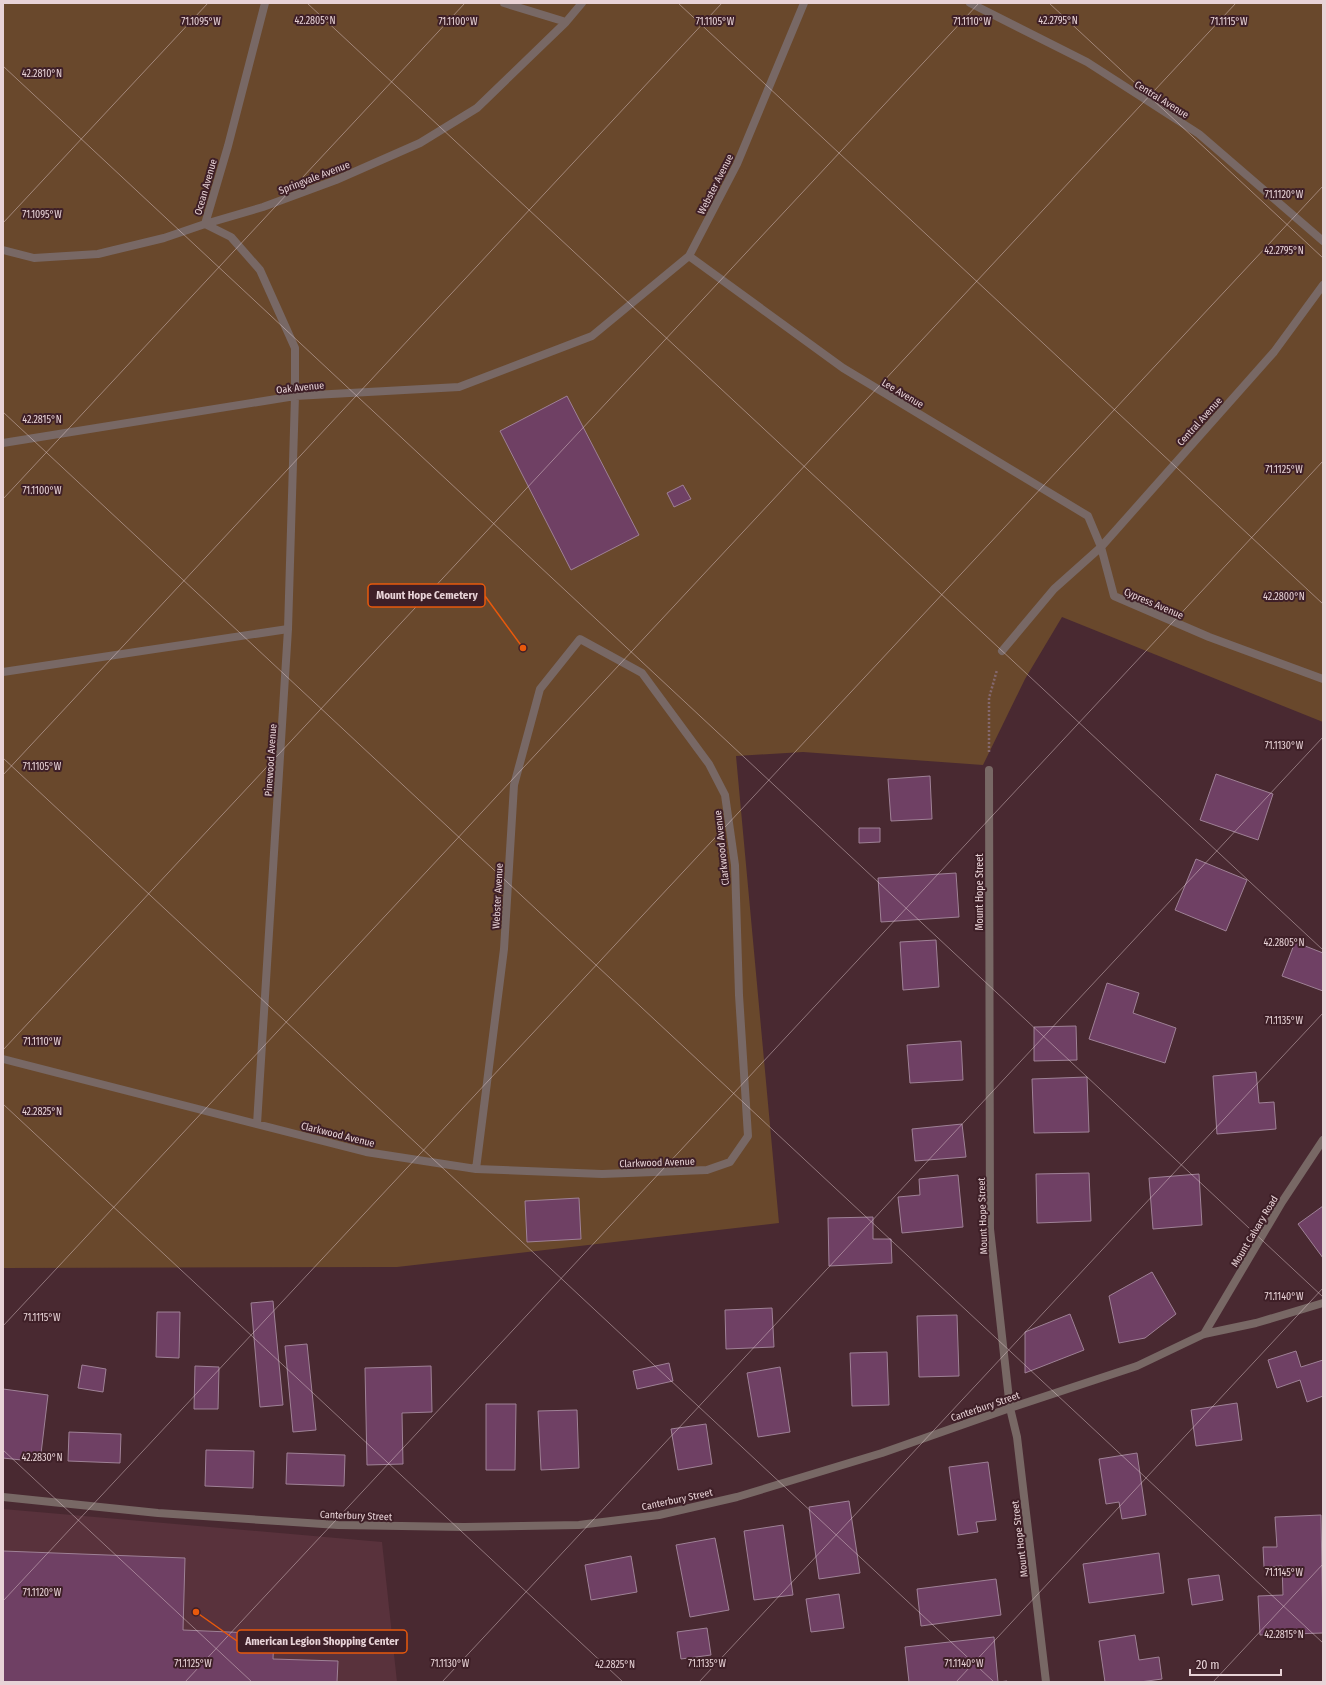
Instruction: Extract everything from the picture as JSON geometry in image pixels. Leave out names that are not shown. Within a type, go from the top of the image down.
[{"type":"street","name":"Ocean Avenue","points":[[265,3],[228,146],[205,224],[231,237],[260,270],[295,348],[296,396]]},
{"type":"street","points":[[504,3],[566,22]]},
{"type":"street","name":"Springvale Avenue","points":[[3,250],[34,258],[98,254],[164,238],[263,207],[336,180],[420,143],[477,108],[566,22],[582,3]]},
{"type":"street","name":"Webster Avenue","points":[[592,336],[689,256],[737,164],[804,3]]},
{"type":"street","name":"Central Avenue","points":[[970,3],[1087,62],[1199,134],[1323,241]]},
{"type":"street","name":"Lee Avenue","points":[[689,256],[843,368],[1088,516],[1101,547]]},
{"type":"street","name":"Central Avenue","points":[[1101,547],[1274,352],[1323,286]]},
{"type":"street","name":"Oak Avenue","points":[[3,443],[296,396],[459,387],[592,336]]},
{"type":"street","name":"Pinewood Avenue","points":[[257,1124],[288,629],[296,396]]},
{"type":"street","points":[[1002,651],[1054,588],[1101,547]]},
{"type":"street","name":"Cypress Avenue","points":[[1101,547],[1114,596],[1209,637],[1323,679]]},
{"type":"street","points":[[3,672],[288,629]]},
{"type":"street","name":"Webster Avenue","points":[[476,1169],[504,950],[514,785],[540,689],[580,639]]},
{"type":"street","name":"Clarkwood Avenue","points":[[3,1059],[366,1152],[476,1169],[602,1174],[707,1170],[730,1162],[748,1136],[739,995],[735,865],[725,795],[709,764],[642,673],[580,639]]},
{"type":"street","name":"Mount Hope Street","points":[[989,770],[990,1229],[1010,1408],[1017,1437],[1046,1682]]},
{"type":"street","name":"Mount Calvary Road","points":[[1204,1334],[1282,1202],[1323,1140]]},
{"type":"street","name":"Canterbury Street","points":[[3,1497],[158,1513],[338,1525],[464,1527],[579,1525],[660,1515],[737,1497],[882,1453],[1010,1408],[1137,1366],[1204,1334],[1256,1323],[1323,1303]]},
{"type":"path","points":[[989,770],[989,698],[1002,651]]},
{"type":"shaded area","points":[[3,3],[1323,3],[1323,722],[1062,617],[1025,679],[983,765],[803,752],[736,756],[779,1223],[397,1267],[3,1268]]},
{"type":"shaded area","points":[[3,1509],[382,1542],[397,1682],[3,1682]]},
{"type":"building","points":[[567,396],[639,535],[571,570],[500,431]]},
{"type":"building","points":[[683,485],[691,499],[674,507],[667,493]]},
{"type":"building","points":[[1216,774],[1273,794],[1258,840],[1200,820]]},
{"type":"building","points":[[930,776],[932,819],[891,821],[888,779]]},
{"type":"building","points":[[859,828],[880,828],[880,842],[859,843]]},
{"type":"building","points":[[1196,859],[1247,880],[1226,931],[1175,910]]},
{"type":"building","points":[[956,873],[959,917],[881,922],[878,878]]},
{"type":"building","points":[[936,940],[939,987],[903,990],[900,942]]},
{"type":"building","points":[[1295,942],[1323,953],[1323,991],[1282,976]]},
{"type":"building","points":[[1107,983],[1139,993],[1133,1013],[1176,1028],[1165,1063],[1089,1039]]},
{"type":"building","points":[[1076,1026],[1077,1060],[1034,1061],[1034,1027]]},
{"type":"building","points":[[961,1041],[963,1080],[910,1083],[907,1045]]},
{"type":"building","points":[[1256,1072],[1259,1103],[1274,1102],[1276,1129],[1217,1134],[1213,1076]]},
{"type":"building","points":[[1087,1077],[1089,1132],[1034,1133],[1032,1079]]},
{"type":"building","points":[[962,1124],[966,1157],[915,1161],[912,1129]]},
{"type":"building","points":[[1089,1173],[1091,1221],[1037,1223],[1036,1174]]},
{"type":"building","points":[[1199,1174],[1202,1225],[1153,1229],[1149,1178]]},
{"type":"building","points":[[958,1175],[963,1227],[902,1233],[898,1197],[920,1195],[919,1179]]},
{"type":"building","points":[[579,1198],[581,1239],[527,1242],[525,1201]]},
{"type":"building","points":[[1323,1206],[1323,1258],[1298,1224]]},
{"type":"building","points":[[873,1217],[873,1239],[891,1239],[892,1263],[829,1266],[828,1218]]},
{"type":"building","points":[[1152,1272],[1176,1314],[1145,1338],[1119,1343],[1109,1296]]},
{"type":"building","points":[[273,1301],[283,1405],[260,1407],[251,1303]]},
{"type":"building","points":[[772,1308],[774,1347],[726,1349],[725,1310]]},
{"type":"building","points":[[157,1312],[180,1312],[179,1358],[156,1357]]},
{"type":"building","points":[[1070,1314],[1084,1350],[1025,1373],[1025,1332]]},
{"type":"building","points":[[957,1315],[959,1376],[919,1377],[917,1316]]},
{"type":"building","points":[[307,1344],[316,1430],[293,1432],[285,1346]]},
{"type":"building","points":[[1296,1351],[1301,1367],[1323,1360],[1323,1396],[1307,1402],[1300,1380],[1277,1388],[1268,1360]]},
{"type":"building","points":[[887,1352],[889,1405],[852,1406],[850,1353]]},
{"type":"building","points":[[669,1363],[673,1381],[637,1389],[633,1371]]},
{"type":"building","points":[[82,1365],[106,1369],[103,1392],[78,1388]]},
{"type":"building","points":[[195,1366],[219,1367],[218,1409],[194,1409]]},
{"type":"building","points":[[431,1366],[432,1412],[402,1413],[403,1464],[367,1465],[365,1368]]},
{"type":"building","points":[[780,1367],[790,1432],[758,1437],[747,1373]]},
{"type":"building","points":[[3,1389],[48,1395],[40,1462],[3,1458]]},
{"type":"building","points":[[1237,1403],[1242,1440],[1196,1446],[1191,1410]]},
{"type":"building","points":[[486,1404],[516,1404],[515,1470],[486,1470]]},
{"type":"building","points":[[577,1410],[579,1468],[541,1470],[538,1411]]},
{"type":"building","points":[[706,1424],[712,1464],[678,1470],[671,1429]]},
{"type":"building","points":[[69,1432],[121,1434],[120,1463],[68,1461]]},
{"type":"building","points":[[206,1450],[254,1451],[253,1488],[205,1486]]},
{"type":"building","points":[[287,1453],[345,1455],[344,1486],[286,1484]]},
{"type":"building","points":[[1137,1453],[1146,1515],[1122,1519],[1119,1502],[1106,1504],[1099,1459]]},
{"type":"building","points":[[988,1462],[996,1520],[976,1522],[978,1532],[958,1535],[949,1467]]},
{"type":"building","points":[[849,1501],[860,1573],[819,1579],[809,1507]]},
{"type":"building","points":[[1321,1515],[1323,1633],[1260,1635],[1258,1596],[1283,1595],[1282,1566],[1264,1567],[1263,1547],[1277,1547],[1275,1517]]},
{"type":"building","points":[[783,1525],[793,1595],[754,1600],[744,1531]]},
{"type":"building","points":[[715,1538],[729,1610],[690,1617],[676,1545]]},
{"type":"building","points":[[3,1551],[185,1558],[183,1630],[274,1634],[273,1659],[338,1661],[337,1682],[3,1682]]},
{"type":"building","points":[[1159,1553],[1164,1593],[1089,1603],[1083,1564]]},
{"type":"building","points":[[631,1556],[637,1592],[591,1600],[585,1565]]},
{"type":"building","points":[[1219,1575],[1223,1600],[1192,1605],[1188,1579]]},
{"type":"building","points":[[996,1579],[1001,1615],[921,1626],[917,1589]]},
{"type":"building","points":[[839,1594],[844,1628],[811,1632],[806,1599]]},
{"type":"building","points":[[707,1628],[711,1655],[681,1659],[677,1632]]},
{"type":"building","points":[[1135,1635],[1139,1660],[1159,1657],[1162,1679],[1140,1682],[1105,1682],[1099,1641]]},
{"type":"building","points":[[994,1637],[998,1682],[909,1682],[905,1647]]},
{"type":"place","name":"Mount Hope Cemetery","points":[[523,648]]},
{"type":"place","name":"American Legion Shopping Center","points":[[196,1612]]}]
